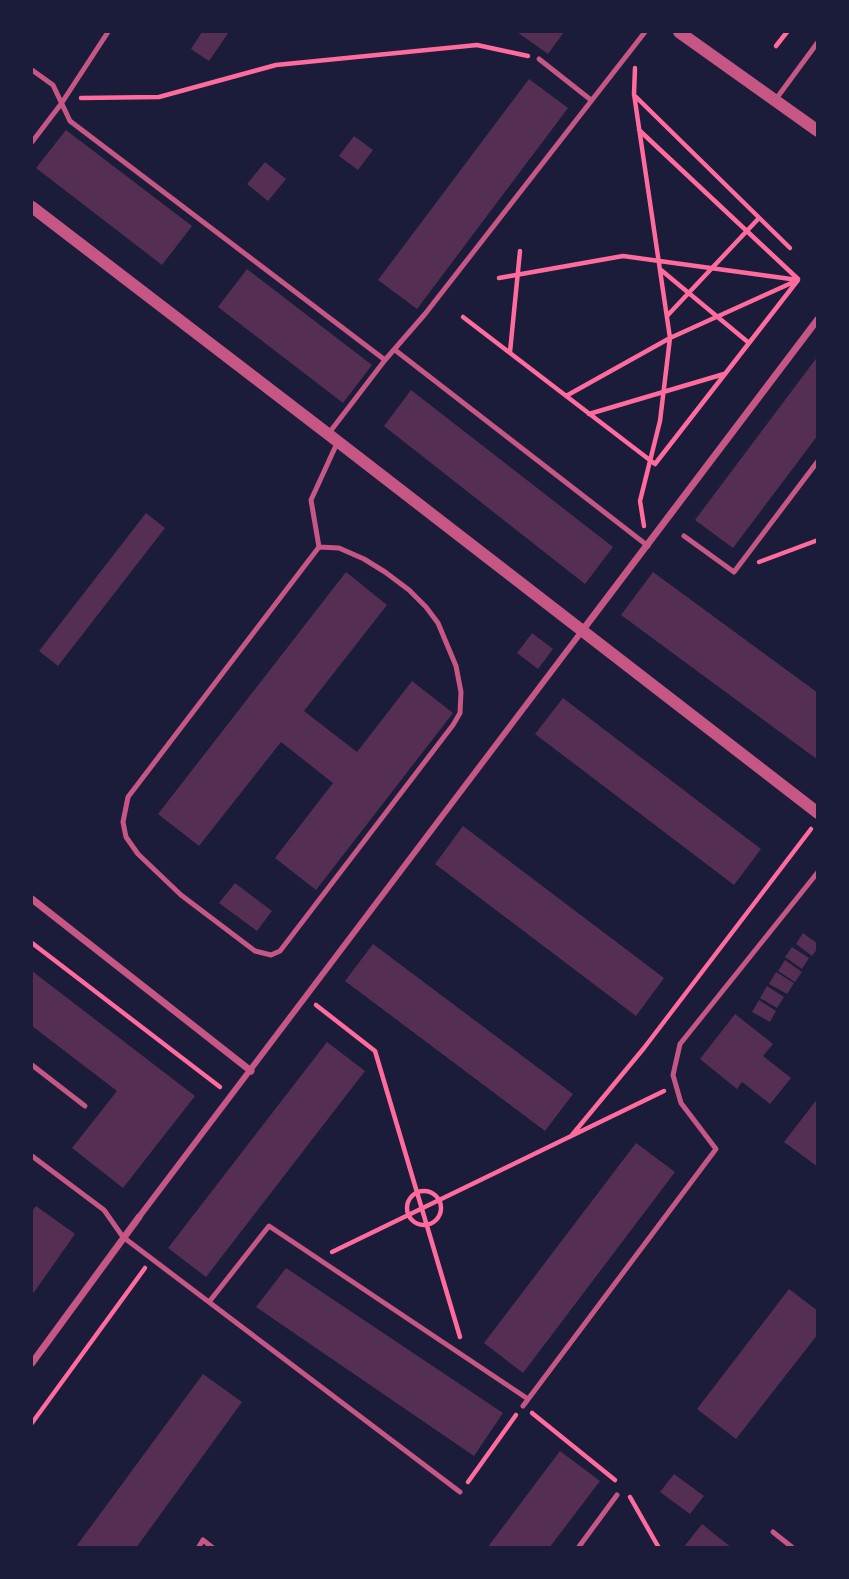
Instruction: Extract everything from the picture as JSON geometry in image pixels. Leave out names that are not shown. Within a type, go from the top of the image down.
[{"type":"street","points":[[679,32],[817,131]]},
{"type":"street","points":[[32,207],[817,813]]},
{"type":"street","points":[[32,1363],[123,1237],[817,319]]},
{"type":"street","points":[[32,899],[251,1071]]},
{"type":"lane","points":[[32,142],[61,104],[108,32]]},
{"type":"lane","points":[[319,547],[338,548],[364,559],[409,590],[426,607],[438,623],[456,666],[461,692],[460,713],[453,726],[280,951],[271,955],[255,951],[181,895],[138,853],[126,837],[123,822],[128,797],[319,547],[311,500],[333,437],[385,360],[425,314],[645,32]]},
{"type":"lane","points":[[775,100],[817,42]]},
{"type":"lane","points":[[539,59],[591,100]]},
{"type":"lane","points":[[32,70],[53,85],[71,121],[385,360]]},
{"type":"lane","points":[[395,350],[648,546]]},
{"type":"lane","points":[[684,536],[734,572],[817,461]]},
{"type":"lane","points":[[523,1406],[716,1149],[681,1103],[673,1075],[680,1044],[817,872]]},
{"type":"lane","points":[[32,1066],[85,1106]]},
{"type":"lane","points":[[32,1156],[104,1210],[123,1237],[460,1492]]},
{"type":"lane","points":[[209,1302],[269,1226],[528,1399]]},
{"type":"lane","points":[[578,1548],[617,1495]]},
{"type":"lane","points":[[773,1532],[793,1548]]},
{"type":"lane","points":[[198,1548],[203,1540],[213,1548]]},
{"type":"path","points":[[776,46],[787,32]]},
{"type":"path","points":[[636,43],[634,94],[670,338],[660,421],[640,501],[648,546]]},
{"type":"path","points":[[61,104],[79,98],[159,97],[276,65],[477,45],[539,59]]},
{"type":"path","points":[[634,94],[790,248]]},
{"type":"path","points":[[639,130],[798,280]]},
{"type":"path","points":[[666,316],[760,218]]},
{"type":"path","points":[[510,353],[520,251]]},
{"type":"path","points":[[499,278],[623,256],[798,280]]},
{"type":"path","points":[[659,269],[749,343]]},
{"type":"path","points":[[566,396],[670,338],[798,280]]},
{"type":"path","points":[[463,317],[655,464],[798,280]]},
{"type":"path","points":[[589,414],[725,374]]},
{"type":"path","points":[[734,572],[817,540]]},
{"type":"path","points":[[572,1135],[644,1048],[817,820]]},
{"type":"path","points":[[32,943],[232,1096]]},
{"type":"path","points":[[306,997],[374,1051],[466,1358]]},
{"type":"path","points":[[318,1259],[676,1085]]},
{"type":"path","points":[[428,1192],[438,1200],[441,1209],[433,1223],[417,1224],[408,1215],[408,1201],[417,1193],[428,1192]]},
{"type":"path","points":[[32,1423],[152,1259]]},
{"type":"path","points":[[460,1492],[523,1406],[616,1481]]},
{"type":"path","points":[[625,1489],[659,1548]]},
{"type":"building","points":[[202,32],[229,32],[209,61],[191,49]]},
{"type":"building","points":[[517,32],[564,32],[548,54]]},
{"type":"building","points":[[529,79],[568,108],[417,309],[378,280]]},
{"type":"building","points":[[66,130],[192,226],[162,265],[36,168]]},
{"type":"building","points":[[354,136],[373,150],[358,170],[339,156]]},
{"type":"building","points":[[265,162],[286,179],[268,201],[247,184]]},
{"type":"building","points":[[247,269],[372,365],[343,403],[218,307]]},
{"type":"building","points":[[818,356],[818,435],[733,548],[695,520]]},
{"type":"building","points":[[411,390],[613,547],[585,584],[384,426]]},
{"type":"building","points":[[146,513],[165,528],[58,666],[39,651]]},
{"type":"building","points":[[346,572],[387,605],[304,711],[357,752],[412,681],[453,713],[316,890],[275,858],[333,783],[281,742],[199,846],[158,814]]},
{"type":"building","points":[[653,572],[818,693],[818,760],[621,615]]},
{"type":"building","points":[[532,633],[553,649],[538,669],[517,653]]},
{"type":"building","points":[[563,698],[761,849],[734,885],[535,734]]},
{"type":"building","points":[[463,826],[664,978],[636,1016],[435,864]]},
{"type":"building","points":[[235,883],[272,911],[257,931],[219,903]]},
{"type":"building","points":[[803,933],[818,944],[812,956],[796,944]]},
{"type":"building","points":[[373,944],[573,1094],[545,1131],[345,981]]},
{"type":"building","points":[[792,947],[809,958],[802,969],[785,957]]},
{"type":"building","points":[[785,960],[802,972],[795,982],[778,971]]},
{"type":"building","points":[[32,971],[195,1096],[123,1188],[72,1148],[117,1091],[32,1026]]},
{"type":"building","points":[[776,972],[794,983],[787,994],[769,984]]},
{"type":"building","points":[[767,986],[784,997],[777,1008],[760,998]]},
{"type":"building","points":[[759,1000],[776,1011],[770,1022],[752,1012]]},
{"type":"building","points":[[735,1014],[773,1044],[763,1056],[791,1078],[770,1104],[742,1082],[737,1089],[700,1059]]},
{"type":"building","points":[[327,1042],[365,1071],[206,1277],[168,1248]]},
{"type":"building","points":[[818,1098],[818,1167],[784,1142]]},
{"type":"building","points":[[636,1143],[675,1172],[523,1373],[484,1343]]},
{"type":"building","points":[[36,1206],[75,1234],[32,1295],[32,1211]]},
{"type":"building","points":[[286,1268],[503,1413],[474,1456],[256,1307]]},
{"type":"building","points":[[789,1289],[818,1311],[818,1334],[736,1439],[697,1409]]},
{"type":"building","points":[[203,1374],[242,1402],[136,1548],[75,1548]]},
{"type":"building","points":[[560,1451],[600,1481],[549,1548],[487,1548]]},
{"type":"building","points":[[674,1474],[704,1496],[690,1514],[660,1492]]},
{"type":"building","points":[[702,1524],[732,1548],[683,1548]]}]
